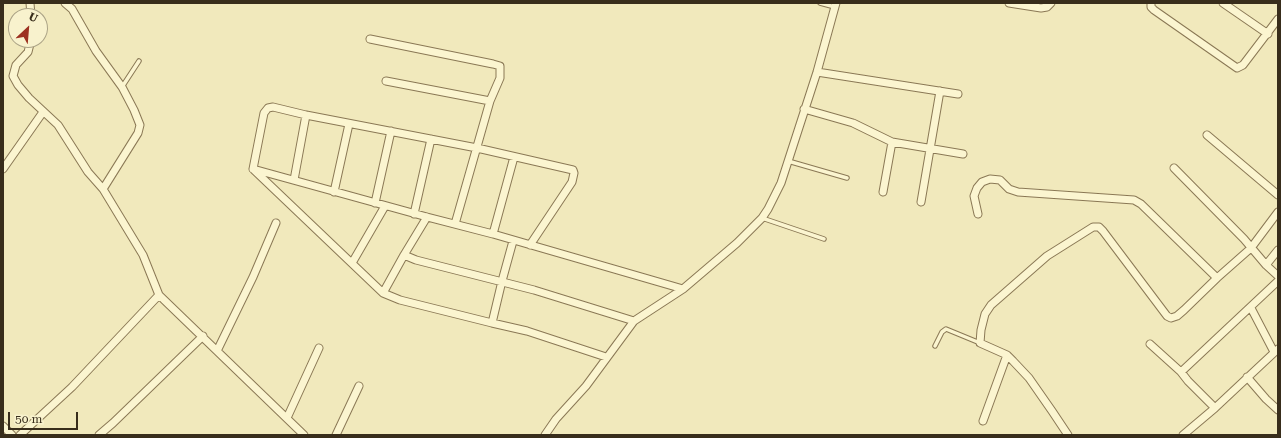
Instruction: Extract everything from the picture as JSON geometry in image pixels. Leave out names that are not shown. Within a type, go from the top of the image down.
[{"type":"street","points":[[65,3],[72,9],[96,51],[122,87],[140,125],[138,134],[103,189]]},
{"type":"street","points":[[1009,3],[1041,8],[1047,7],[1051,3]]},
{"type":"street","points":[[1151,3],[1151,7],[1154,10],[1237,68],[1243,65],[1278,19]]},
{"type":"street","points":[[1223,3],[1268,34]]},
{"type":"street","points":[[545,435],[556,418],[586,386],[634,321],[683,289],[737,243],[762,218],[775,197],[788,161],[817,72],[835,5]]},
{"type":"street","points":[[370,39],[500,66],[500,78],[490,102],[455,224]]},
{"type":"street","points":[[29,48],[28,52],[16,65],[13,76],[18,85],[43,112],[58,125],[88,172],[103,189],[143,256],[159,295],[304,435]]},
{"type":"street","points":[[817,72],[958,94]]},
{"type":"street","points":[[386,81],[490,102]]},
{"type":"street","points":[[921,202],[940,91]]},
{"type":"street","points":[[253,169],[264,113],[266,109],[273,107],[348,124],[477,148],[573,170],[574,173],[572,182],[530,245]]},
{"type":"street","points":[[804,109],[854,123],[892,142],[963,154]]},
{"type":"street","points":[[3,168],[43,112]]},
{"type":"street","points":[[294,180],[306,115]]},
{"type":"street","points":[[334,192],[348,124]]},
{"type":"street","points":[[375,203],[391,132]]},
{"type":"street","points":[[1207,135],[1278,195]]},
{"type":"street","points":[[414,214],[431,139]]},
{"type":"street","points":[[883,192],[892,142]]},
{"type":"street","points":[[493,234],[514,157]]},
{"type":"street","points":[[1174,168],[1240,234],[1266,265],[1278,276]]},
{"type":"street","points":[[253,169],[414,214],[493,234],[683,289]]},
{"type":"street","points":[[253,169],[383,293],[400,300],[527,331],[606,357]]},
{"type":"street","points":[[978,214],[974,196],[977,188],[982,182],[990,179],[1000,180],[1009,189],[1018,192],[1134,200],[1146,208],[1218,278]]},
{"type":"street","points":[[352,263],[385,206]]},
{"type":"street","points":[[1068,435],[1029,378],[1007,356],[980,343],[981,330],[985,314],[991,305],[1048,256],[1093,227],[1099,227],[1103,230],[1167,316],[1171,318],[1177,316],[1184,310],[1251,248],[1278,212]]},
{"type":"street","points":[[383,293],[427,217]]},
{"type":"street","points":[[217,350],[253,278],[276,223]]},
{"type":"street","points":[[492,323],[513,241]]},
{"type":"street","points":[[1266,265],[1278,250]]},
{"type":"street","points":[[404,255],[416,260],[534,290],[634,321]]},
{"type":"street","points":[[1181,372],[1251,308],[1278,281]]},
{"type":"street","points":[[20,435],[72,387],[159,295]]},
{"type":"street","points":[[1183,435],[1215,408],[1276,350],[1251,308]]},
{"type":"street","points":[[99,435],[203,336]]},
{"type":"street","points":[[1150,344],[1181,372],[1215,408]]},
{"type":"street","points":[[287,418],[319,348]]},
{"type":"street","points":[[983,421],[1007,356]]},
{"type":"street","points":[[1247,377],[1266,399],[1278,410]]},
{"type":"street","points":[[336,435],[359,386]]},
{"type":"street","points":[[3,426],[12,435]]},
{"type":"lane","points":[[820,3],[835,5]]},
{"type":"lane","points":[[122,87],[138,61]]},
{"type":"lane","points":[[788,161],[847,178]]},
{"type":"lane","points":[[762,218],[824,239]]},
{"type":"lane","points":[[935,346],[942,332],[946,329],[980,343]]}]
